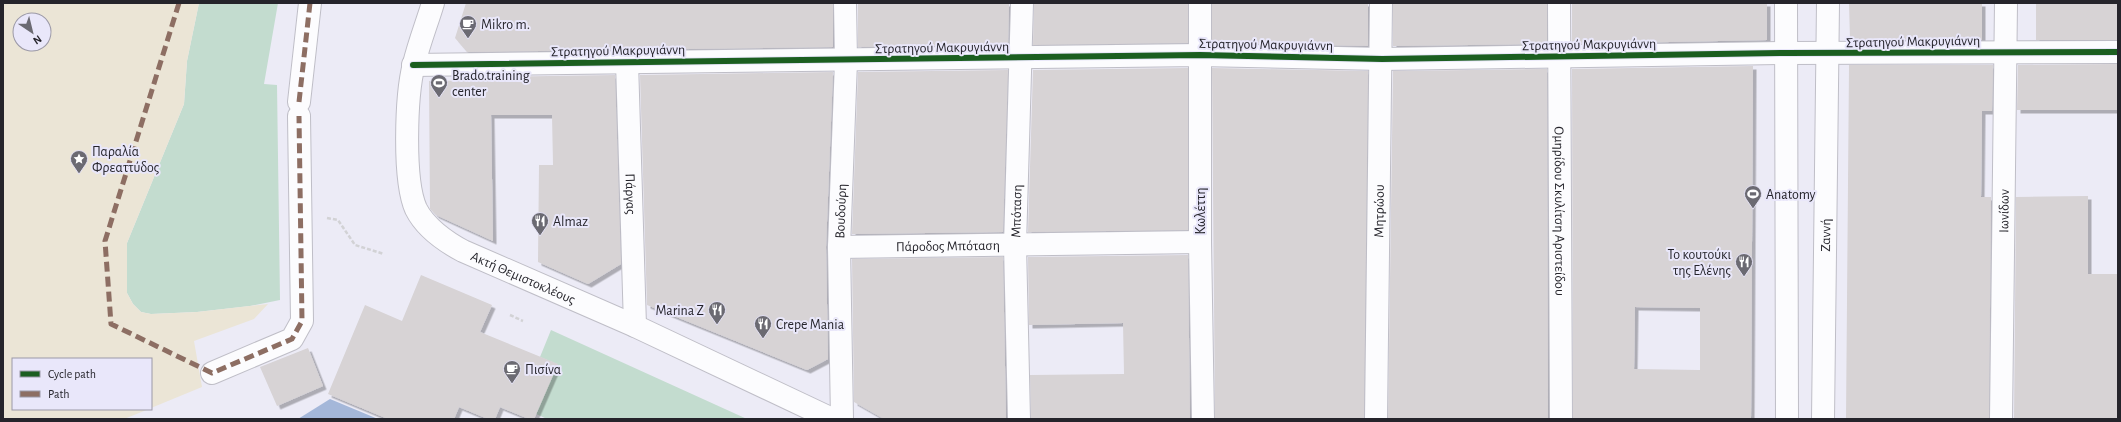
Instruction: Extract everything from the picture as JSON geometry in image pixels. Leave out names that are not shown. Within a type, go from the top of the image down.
[{"type":"street","points":[[212,373],[292,339],[302,321],[299,109],[310,3]]},
{"type":"street","name":"Ακτή Θεμιστοκλέους","points":[[433,3],[413,65],[408,135],[411,188],[417,210],[439,236],[463,251],[635,326],[832,419]]},
{"type":"street","name":"Βουδούρη","points":[[842,419],[839,247],[846,61],[846,3]]},
{"type":"street","name":"Μπόταση","points":[[1018,419],[1015,245],[1022,58],[1022,3]]},
{"type":"street","name":"Κωλέττη","points":[[1200,3],[1200,242],[1203,419]]},
{"type":"street","name":"Μητρώου","points":[[1376,419],[1382,59],[1381,3]]},
{"type":"street","name":"Ομηρίδου Σκυλίτση Αριστείδου","points":[[1559,3],[1561,419]]},
{"type":"street","points":[[1786,3],[1786,419]]},
{"type":"street","name":"Ζαννή","points":[[1823,419],[1828,3]]},
{"type":"street","name":"Ιωνίδων","points":[[2000,419],[2006,3]]},
{"type":"street","name":"Στρατηγού Μακρυγιάννη","points":[[413,65],[846,61],[1200,55],[1382,59],[1785,53],[2118,52]]},
{"type":"street","name":"Πάργας","points":[[627,62],[635,326]]},
{"type":"street","name":"Πάροδος Μπόταση","points":[[839,247],[1200,242]]},
{"type":"path","points":[[338,220],[355,245],[384,254]]},
{"type":"path","points":[[510,315],[523,321]]},
{"type":"green space","points":[[199,3],[278,3],[264,84],[277,85],[280,300],[250,306],[197,312],[151,314],[141,312],[133,304],[127,293],[127,243],[184,104],[187,61]]},
{"type":"green space","points":[[551,330],[747,419],[547,419],[536,414],[557,364],[540,357]]},
{"type":"sand","name":"Παραλία Φρεαττύδος","points":[[3,3],[199,3],[187,61],[184,104],[127,243],[127,293],[133,304],[141,312],[151,314],[197,312],[268,304],[254,319],[194,341],[202,387],[152,408],[152,358],[12,358],[12,410],[146,410],[124,419],[3,419]]},
{"type":"water","points":[[330,399],[378,419],[298,419]]},
{"type":"building","points":[[466,3],[833,3],[833,47],[467,52],[455,38]]},
{"type":"building","points":[[858,3],[1009,3],[1008,45],[858,47]]},
{"type":"building","points":[[1034,3],[1188,3],[1188,43],[1033,45]]},
{"type":"building","points":[[1212,3],[1368,3],[1368,46],[1212,43]]},
{"type":"building","points":[[1393,3],[1547,3],[1547,44],[1393,46]]},
{"type":"building","points":[[1572,3],[1767,3],[1767,40],[1572,44]]},
{"type":"building","points":[[1849,3],[1982,3],[1982,40],[1850,40]]},
{"type":"building","points":[[2036,3],[2118,3],[2118,40],[2036,40]]},
{"type":"building","points":[[2118,64],[2118,110],[2017,110],[2018,65]]},
{"type":"building","points":[[1849,65],[1993,65],[1992,111],[1982,111],[1981,197],[1991,197],[1989,419],[1846,419]]},
{"type":"building","points":[[1753,66],[1751,419],[1573,419],[1572,69]],"holes":[[[1635,307],[1700,308],[1700,370],[1634,369]]]},
{"type":"building","points":[[1188,68],[1188,230],[1028,232],[1033,70]]},
{"type":"building","points":[[1212,68],[1368,71],[1364,419],[1215,419]]},
{"type":"building","points":[[1547,69],[1548,419],[1388,419],[1393,71]]},
{"type":"building","points":[[1008,70],[1003,232],[852,234],[858,72]]},
{"type":"building","points":[[833,72],[826,247],[828,359],[807,370],[647,305],[640,75]]},
{"type":"building","points":[[615,75],[621,264],[588,284],[538,262],[539,165],[553,165],[552,115],[491,115],[493,241],[436,215],[430,209],[429,81],[492,80],[489,77]]},
{"type":"building","points":[[2088,196],[2088,274],[2118,274],[2118,419],[2014,419],[2016,197]]},
{"type":"building","points":[[1188,255],[1190,419],[1031,419],[1030,375],[1124,374],[1123,323],[1029,325],[1028,257]]},
{"type":"building","points":[[1003,257],[1006,419],[884,419],[854,402],[852,259]]},
{"type":"building","points":[[421,275],[492,305],[480,332],[558,364],[534,419],[529,419],[500,407],[495,419],[488,419],[459,407],[454,419],[388,419],[328,394],[365,305],[402,321]]},
{"type":"building","points":[[308,348],[323,386],[277,406],[260,367]]},
{"type":"marked path","points":[[179,3],[105,241],[111,324],[212,373],[292,339],[302,321],[299,116]]},
{"type":"marked path","points":[[299,102],[310,3]]},
{"type":"cycle path","points":[[413,65],[1200,55],[1382,59],[1785,53],[2118,52]]},
{"type":"place","name":"Mikro m.","points":[[468,39]]},
{"type":"place","name":"Brado.training center","points":[[439,98]]},
{"type":"place","name":"Παραλία Φρεαττύδος","points":[[79,174]]},
{"type":"place","name":"Anatomy","points":[[1753,209]]},
{"type":"place","name":"Almaz","points":[[540,236]]},
{"type":"place","name":"Το κουτούκι της Ελένης","points":[[1744,277]]},
{"type":"place","name":"Marina Z","points":[[717,325]]},
{"type":"place","name":"Crepe Mania","points":[[763,339]]},
{"type":"place","name":"Πισίνα","points":[[512,384]]}]
